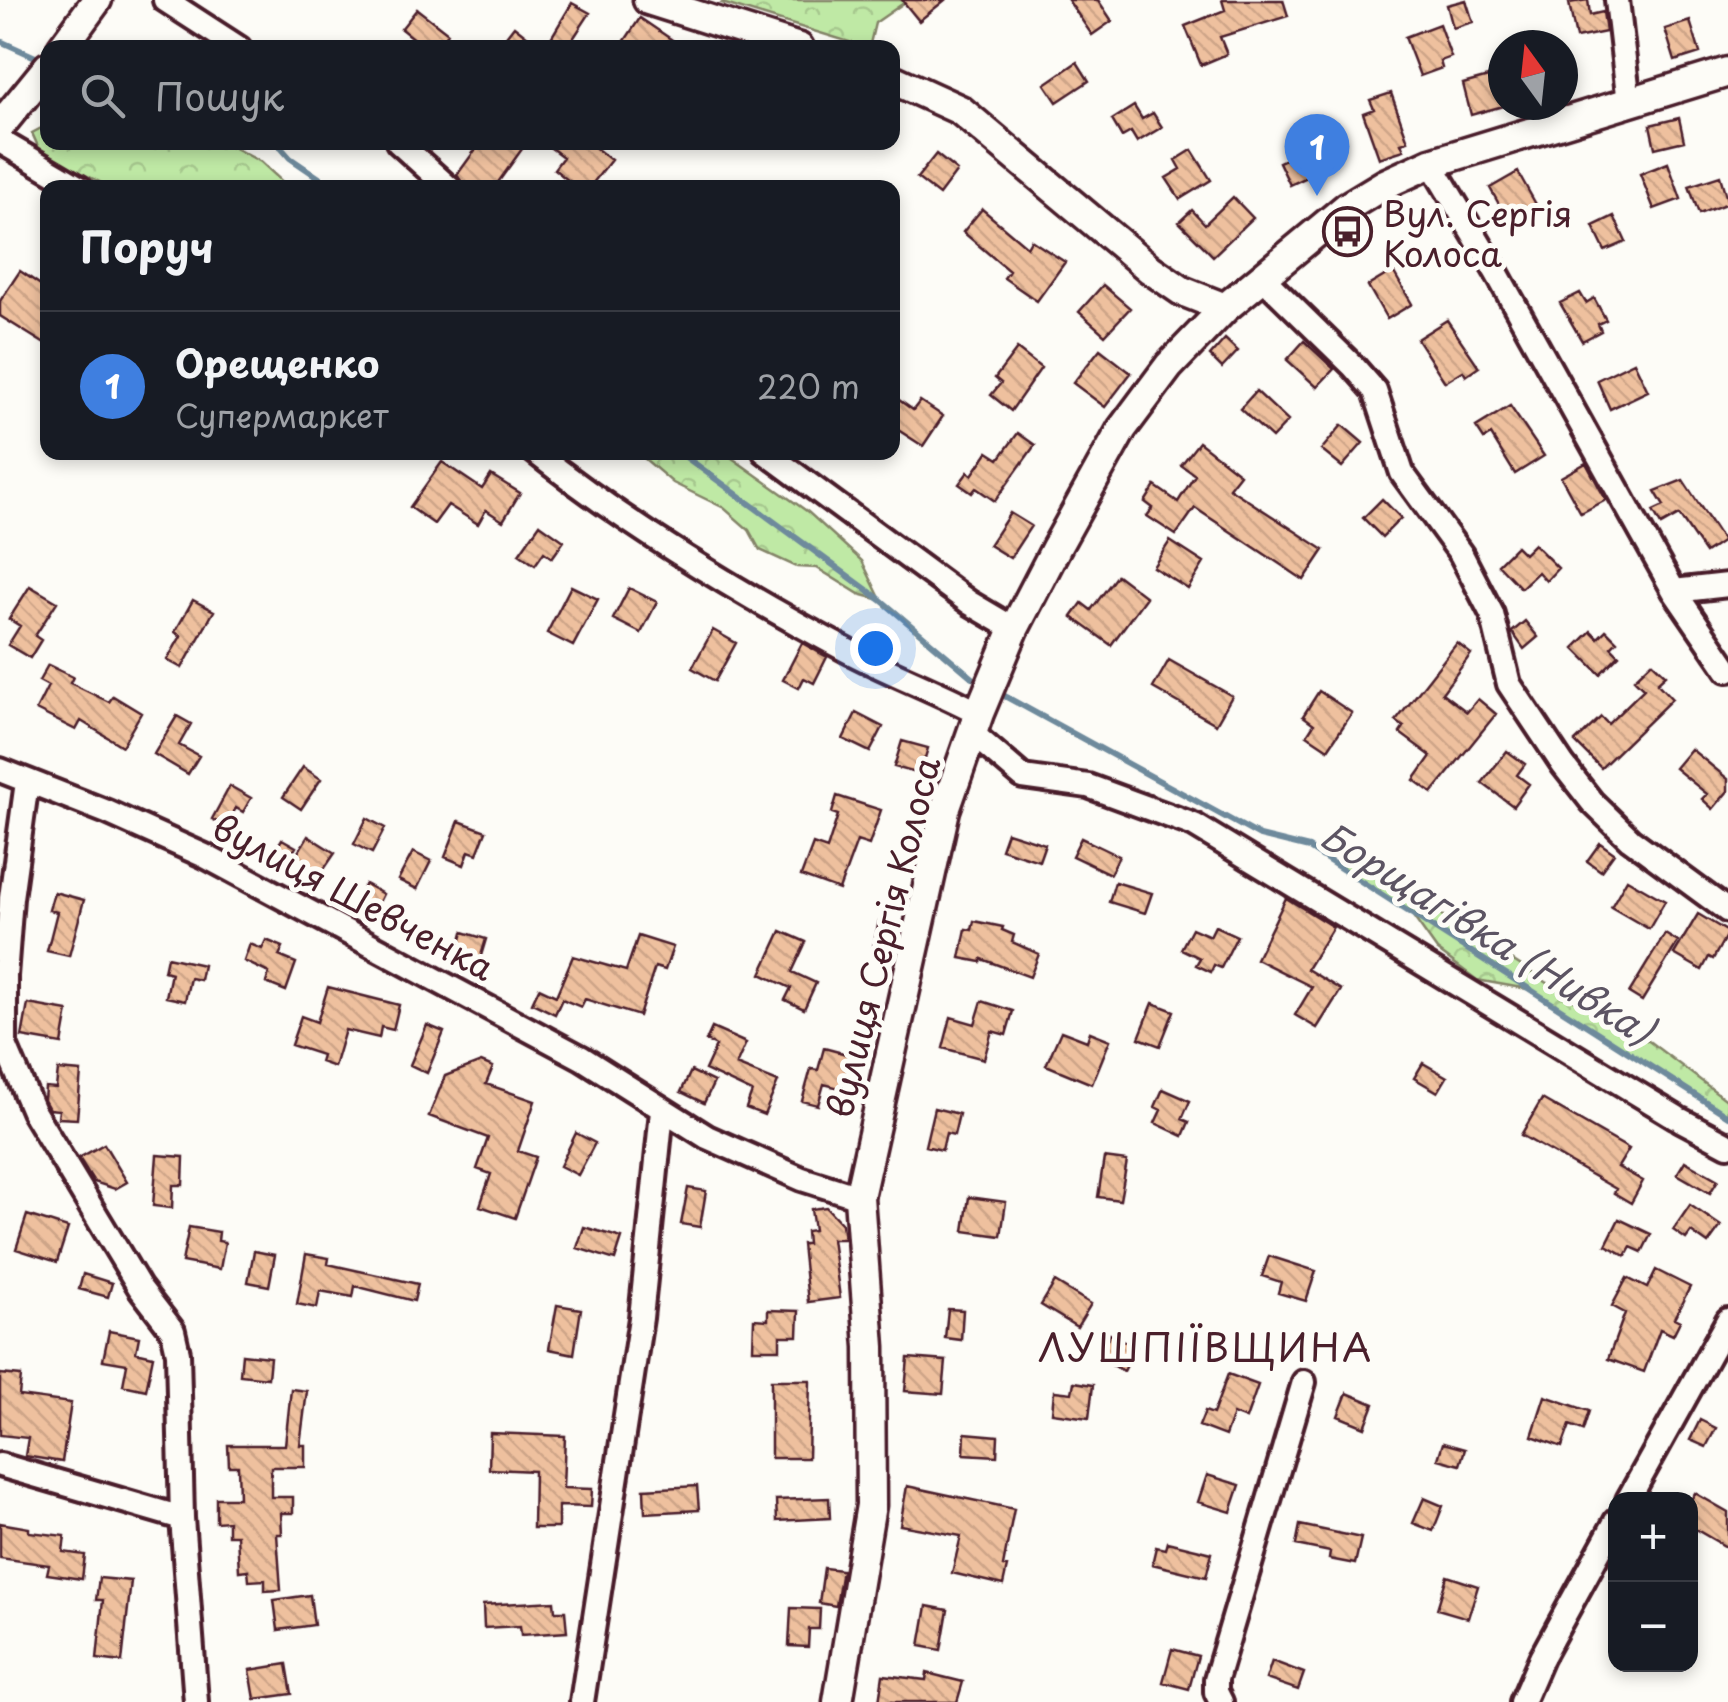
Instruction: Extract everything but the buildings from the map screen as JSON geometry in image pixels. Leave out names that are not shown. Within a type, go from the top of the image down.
[{"type":"street","points":[[68,40],[97,0]]},
{"type":"street","points":[[165,0],[227,40]]},
{"type":"street","points":[[648,0],[774,40]]},
{"type":"street","points":[[1616,0],[1628,103]]},
{"type":"street","name":"вулиця Сергія Колоса","points":[[838,1702],[872,1505],[870,1347],[859,1197],[930,870],[945,810],[975,723],[1014,629],[1122,429],[1169,366],[1225,308],[1346,207],[1385,184],[1431,164],[1728,72]]},
{"type":"street","points":[[0,126],[40,77]]},
{"type":"street","points":[[900,83],[960,110],[1150,269],[1182,291],[1225,308]]},
{"type":"street","points":[[0,140],[67,180]]},
{"type":"street","points":[[407,150],[440,180]]},
{"type":"street","points":[[1431,164],[1496,270],[1674,591],[1728,670]]},
{"type":"street","points":[[1262,277],[1374,391],[1402,473],[1470,569],[1492,614],[1509,684],[1563,766],[1630,839],[1728,911]]},
{"type":"street","points":[[546,460],[636,524],[744,592],[975,723],[1023,777],[1088,786],[1194,825],[1728,1146]]},
{"type":"street","points":[[776,460],[970,603],[1014,629]]},
{"type":"street","points":[[1674,591],[1728,585]]},
{"type":"street","name":"вулиця Шевченка","points":[[0,770],[205,856],[582,1058],[707,1137],[802,1179],[859,1197]]},
{"type":"street","points":[[27,782],[11,898],[3,1046],[32,1111],[140,1288],[173,1331],[178,1353],[182,1518],[196,1702]]},
{"type":"street","points":[[582,1702],[641,1318],[662,1110]]},
{"type":"street","points":[[1632,1492],[1728,1320]]},
{"type":"street","points":[[1221,1702],[1216,1680],[1304,1382]]},
{"type":"street","points":[[0,1465],[182,1518]]},
{"type":"street","points":[[1522,1702],[1541,1658],[1608,1536]]},
{"type":"green space","points":[[908,0],[875,23],[871,40],[843,40],[722,3]]},
{"type":"green space","points":[[40,129],[40,150],[238,150],[261,162],[280,180],[96,180],[41,153],[32,133]]},
{"type":"green space","points":[[646,460],[735,460],[808,512],[862,561],[881,600],[859,594],[817,568],[797,567],[760,550],[749,530],[724,508],[673,483]]},
{"type":"green space","points":[[1333,864],[1362,864],[1579,1003],[1650,1042],[1728,1101],[1728,1116],[1527,989],[1477,980],[1437,950],[1412,915]]},
{"type":"waterway","name":"Борщагівка (Нивка)","points":[[0,41],[40,59]]},
{"type":"waterway","name":"Борщагівка (Нивка)","points":[[283,150],[322,180]]},
{"type":"waterway","name":"Борщагівка (Нивка)","points":[[690,460],[881,600],[973,678]]},
{"type":"waterway","name":"Борщагівка (Нивка)","points":[[1001,694],[1260,836],[1309,848],[1728,1116]]},
{"type":"place","name":"Орещенко","points":[[1317,196]]},
{"type":"place","name":"Вул. Сергія Колоса","points":[[1348,232]]},
{"type":"district","name":"ЛУШПІЇВЩИНА","points":[[1206,1346]]}]
